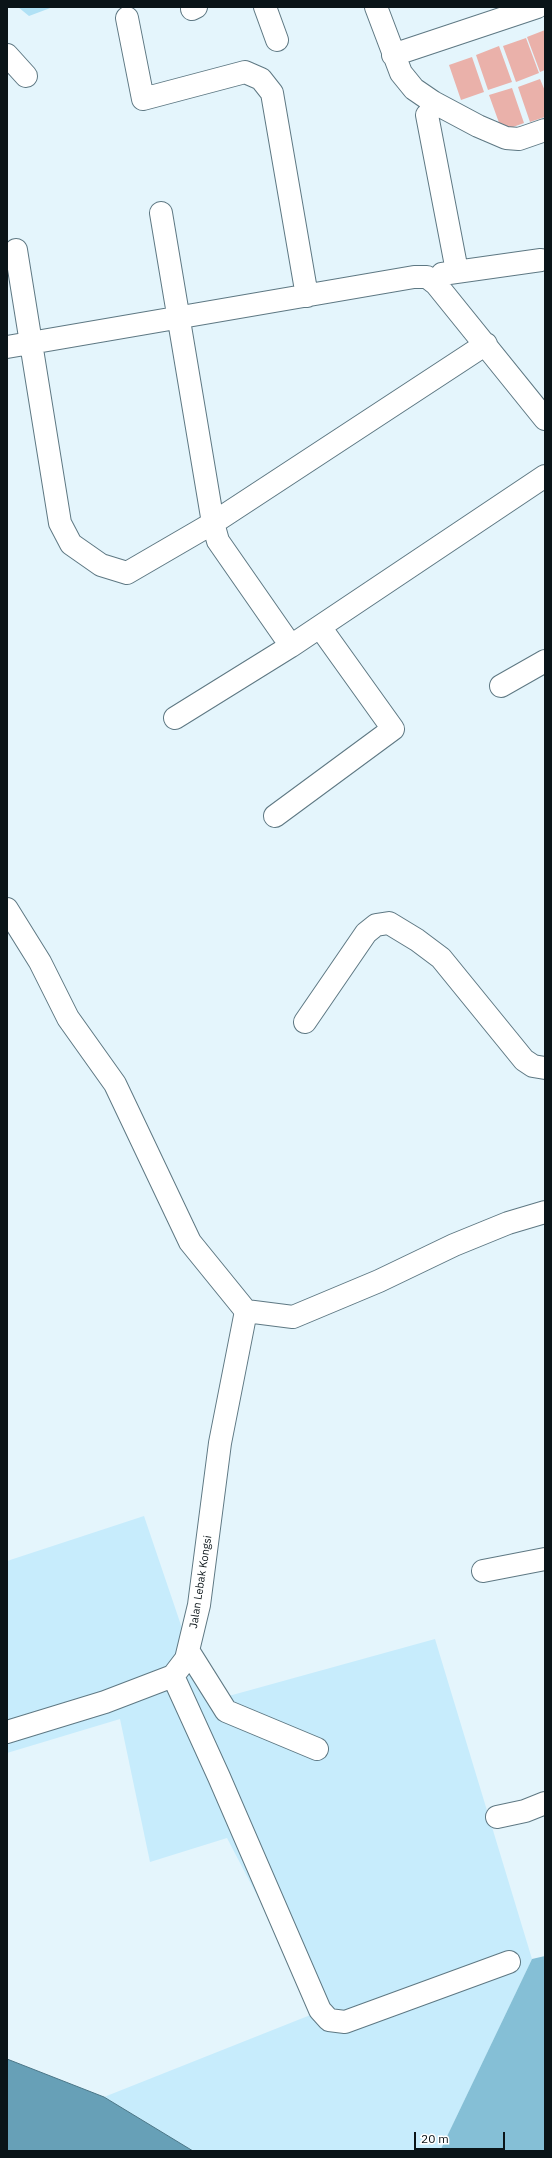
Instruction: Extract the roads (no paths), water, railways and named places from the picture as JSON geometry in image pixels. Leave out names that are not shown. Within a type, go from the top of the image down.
[{"type":"street","points":[[265,7],[277,40]]},
{"type":"street","points":[[376,7],[401,74],[414,89],[433,102],[478,126],[506,138],[518,140],[545,130]]},
{"type":"street","points":[[393,55],[537,7]]},
{"type":"street","points":[[127,18],[143,99],[245,72],[260,79],[272,93],[308,296]]},
{"type":"street","points":[[7,55],[26,76]]},
{"type":"street","points":[[428,115],[456,271]]},
{"type":"street","points":[[161,213],[213,522],[218,540],[225,553],[290,646]]},
{"type":"street","points":[[16,250],[60,523],[71,544],[101,564],[127,573],[213,522],[486,344]]},
{"type":"street","points":[[7,347],[179,319],[414,277],[427,277],[456,271],[541,260]]},
{"type":"street","points":[[427,277],[436,284],[486,344],[545,419]]},
{"type":"street","points":[[175,718],[320,627],[545,476]]},
{"type":"street","points":[[274,816],[393,729],[320,627]]},
{"type":"street","points":[[501,686],[545,661]]},
{"type":"street","points":[[7,909],[40,962],[68,1018],[115,1084],[190,1242],[246,1311],[293,1317],[379,1281],[454,1245],[508,1223],[545,1212]]},
{"type":"street","points":[[305,1022],[366,933],[376,925],[389,923],[417,940],[441,958],[524,1060],[532,1066],[545,1068]]},
{"type":"street","name":"Jalan Lebak Kongsi","points":[[173,1676],[181,1667],[189,1652],[199,1605],[220,1443],[246,1311]]},
{"type":"street","points":[[483,1571],[545,1559]]},
{"type":"street","points":[[189,1652],[226,1711],[317,1749]]},
{"type":"street","points":[[7,1732],[104,1702],[173,1676],[219,1776],[320,2010],[329,2020],[345,2022],[509,1962]]},
{"type":"street","points":[[497,1817],[525,1811],[545,1803]]}]
